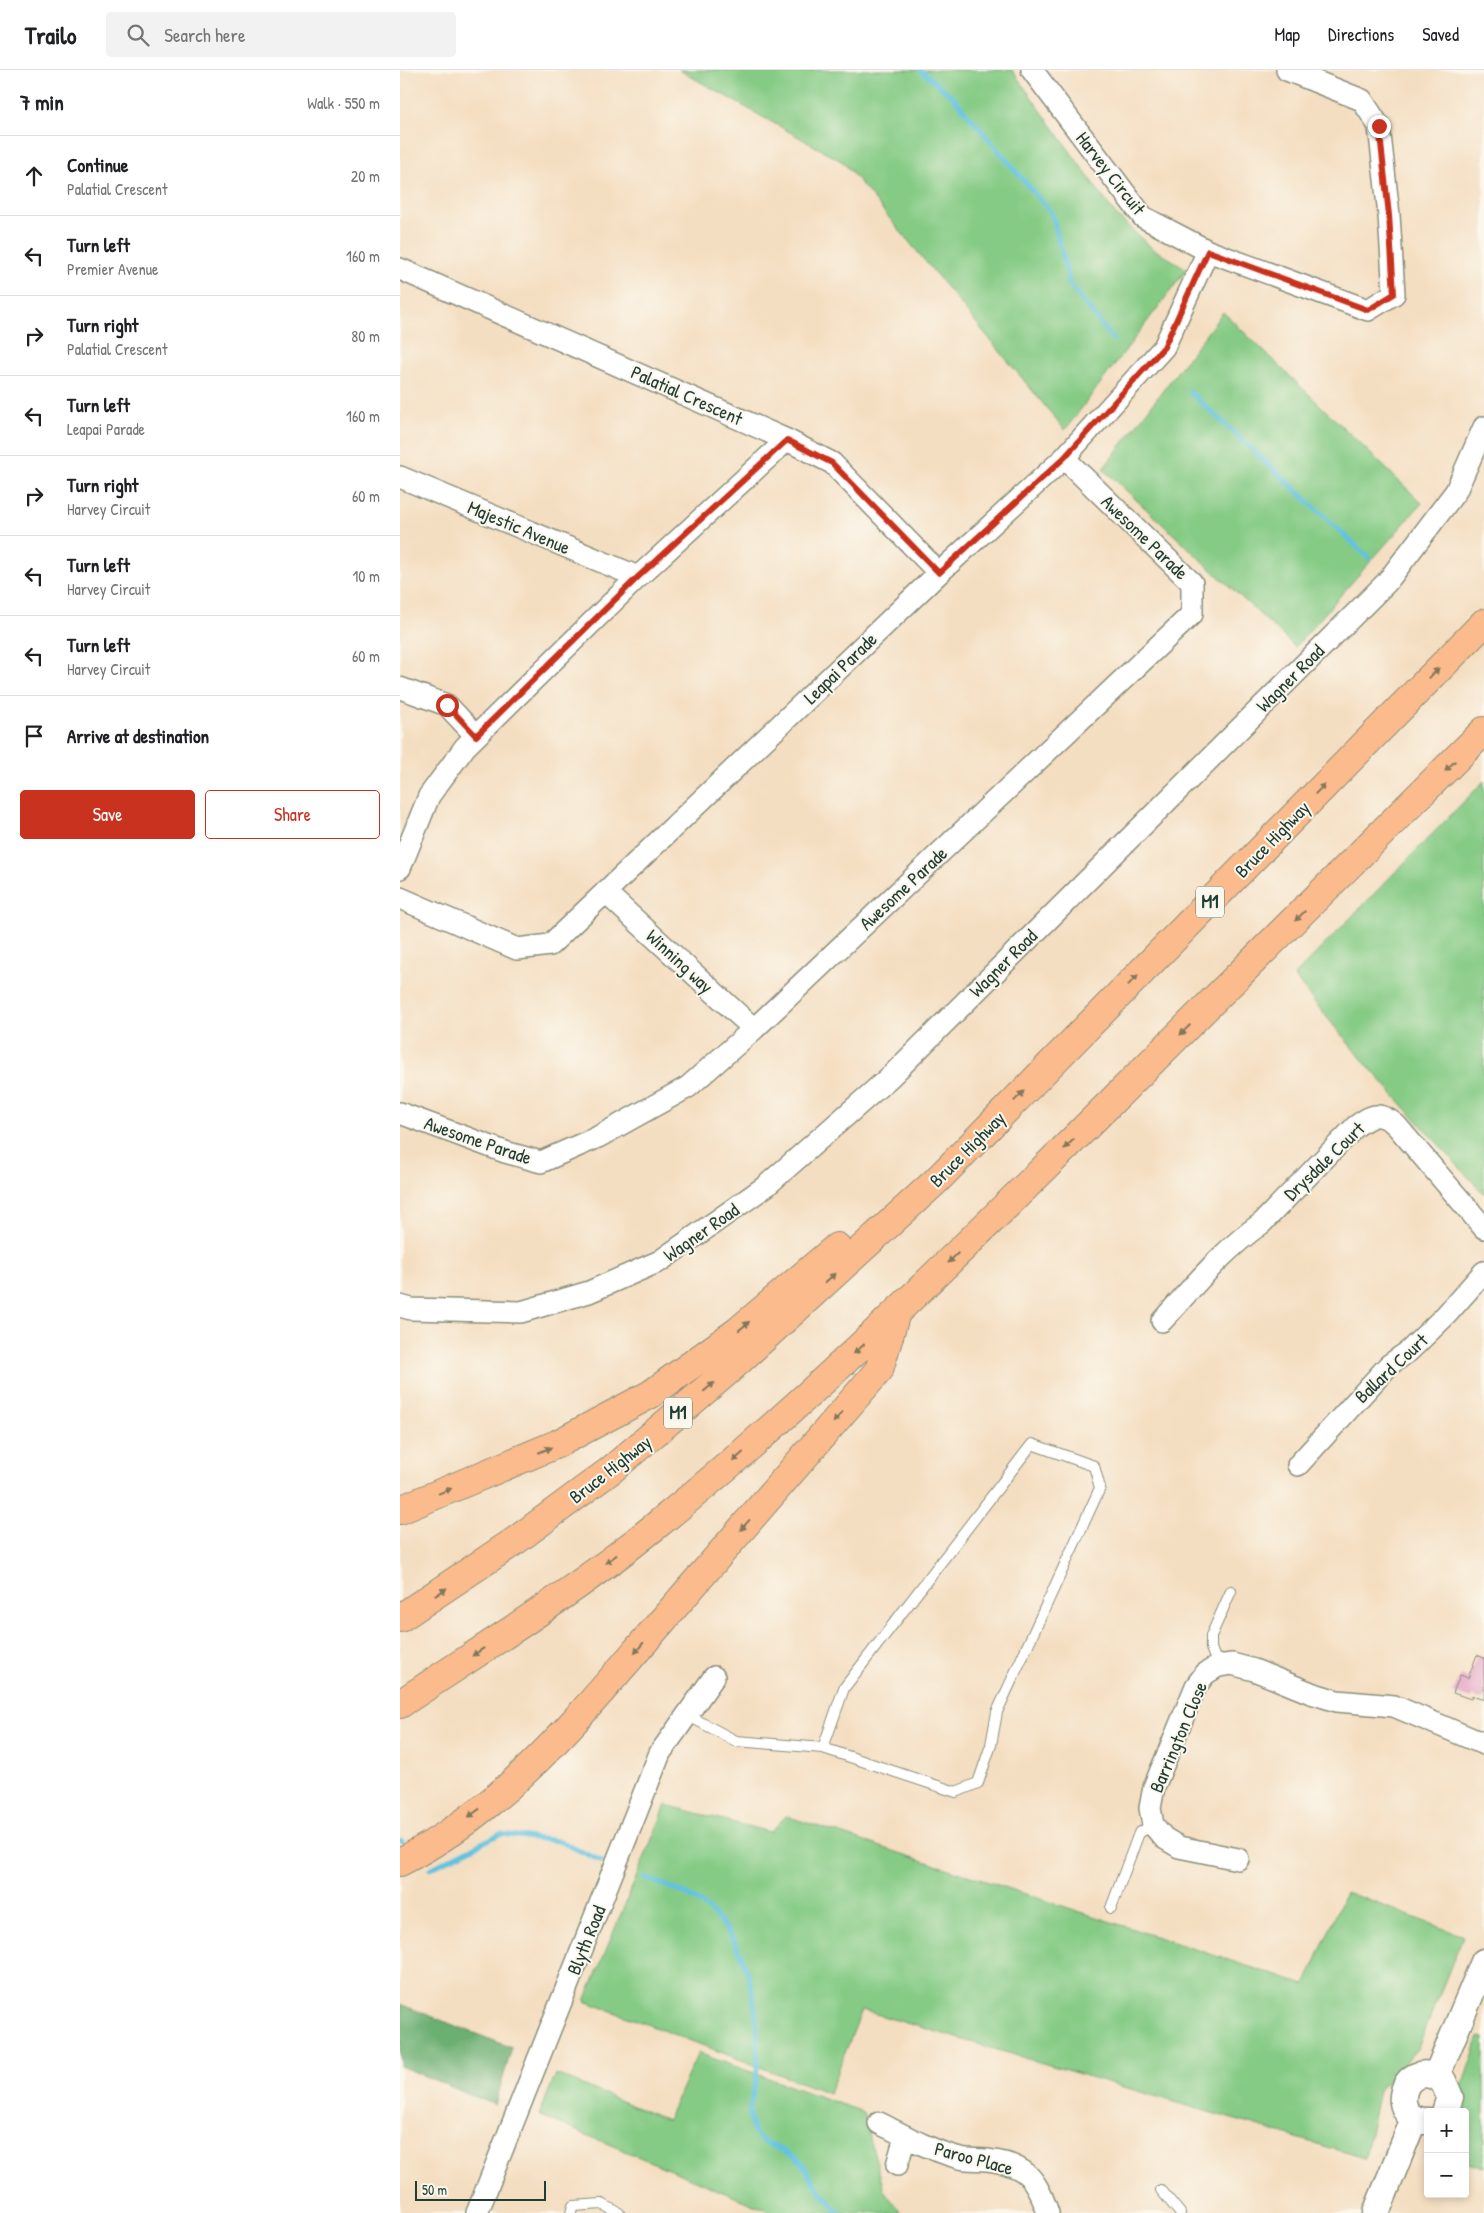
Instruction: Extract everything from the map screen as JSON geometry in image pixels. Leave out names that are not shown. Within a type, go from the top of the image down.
[{"type":"highway","name":"Bruce Highway","points":[[400,1618],[515,1541],[611,1470],[729,1370],[936,1181],[1484,623]]},
{"type":"highway","points":[[400,1704],[533,1616],[650,1531],[769,1431],[895,1316],[1335,882],[1484,731]]},
{"type":"highway","points":[[400,1510],[557,1444],[651,1394],[738,1331],[833,1251],[884,1212],[936,1181]]},
{"type":"highway","points":[[400,1862],[458,1825],[512,1783],[593,1702],[879,1370],[895,1316]]},
{"type":"street","name":"Harvey Circuit","points":[[1032,70],[1143,217],[1208,251],[1368,310],[1394,294],[1389,215],[1379,126],[1362,100],[1288,70]]},
{"type":"street","name":"Leapai Parade","points":[[400,898],[517,949],[550,946],[939,573],[1064,458],[1164,347],[1208,251]]},
{"type":"street","name":"Palatial Crescent","points":[[400,269],[787,440],[832,463],[939,573]]},
{"type":"street","name":"Wagner Road","points":[[400,1306],[411,1309],[521,1312],[589,1292],[660,1261],[766,1186],[890,1076],[1387,582],[1456,491],[1484,427]]},
{"type":"street","points":[[400,868],[428,796],[465,747],[638,577],[787,440]]},
{"type":"street","name":"Awesome Parade","points":[[400,1113],[505,1152],[541,1162],[598,1137],[688,1087],[754,1029],[1192,614],[1192,583],[1064,458]]},
{"type":"street","name":"Majestic Avenue","points":[[400,476],[638,577]]},
{"type":"street","points":[[400,688],[447,705],[476,736]]},
{"type":"street","name":"Winning way","points":[[605,892],[754,1029]]},
{"type":"street","name":"Drysdale Court","points":[[1162,1321],[1212,1266],[1246,1234],[1262,1223],[1355,1126],[1374,1116],[1384,1116],[1396,1125],[1484,1228]]},
{"type":"street","name":"Ballard Court","points":[[1298,1465],[1389,1365],[1409,1352],[1446,1315],[1484,1272]]},
{"type":"street","name":"Barrington Close","points":[[1154,1825],[1150,1808],[1154,1788],[1196,1686],[1205,1674],[1218,1666],[1232,1664],[1254,1670],[1311,1694],[1337,1702],[1394,1706],[1484,1744]]},
{"type":"street","name":"Blyth Road","points":[[477,2213],[660,1753],[714,1677]]},
{"type":"street","points":[[1154,1825],[1164,1838],[1179,1847],[1238,1859]]},
{"type":"street","points":[[1436,2077],[1484,1962]]},
{"type":"street","points":[[1376,2213],[1421,2120],[1404,2107],[1403,2091],[1413,2078],[1420,2075],[1436,2077],[1443,2081],[1450,2097],[1446,2108]]},
{"type":"street","name":"Paroo Place","points":[[880,2123],[905,2137],[933,2149],[961,2158],[990,2160],[1009,2164],[1028,2174],[1040,2188],[1048,2213]]},
{"type":"street","points":[[897,2165],[905,2137]]},
{"type":"lane","points":[[687,1716],[736,1741],[823,1748],[956,1792],[978,1782],[991,1745],[997,1712],[1100,1488],[1094,1466],[1032,1444],[844,1688],[823,1748]]},
{"type":"lane","points":[[1218,1666],[1211,1648],[1211,1636],[1231,1591]]},
{"type":"lane","points":[[1111,1908],[1139,1833],[1154,1825]]},
{"type":"lane","points":[[1161,2190],[1180,2213]]},
{"type":"lane","points":[[571,2213],[573,2206],[602,2204],[619,2213]]},
{"type":"green space","points":[[679,70],[1012,70],[1115,214],[1152,248],[1187,269],[1065,430],[843,162]]},
{"type":"green space","points":[[1223,312],[1422,503],[1295,647],[1103,469]]},
{"type":"green space","points":[[1484,781],[1484,1194],[1363,1060],[1294,976]]},
{"type":"green space","points":[[666,1805],[770,1832],[786,1816],[1305,1985],[1346,1892],[1463,1936],[1418,2048],[1379,2090],[1365,2158],[862,2010],[829,2093],[585,2001]]},
{"type":"green space","points":[[400,2004],[512,2048],[495,2105],[400,2066]]},
{"type":"green space","points":[[1479,2037],[1484,2038],[1484,2167],[1469,2162],[1469,2108],[1454,2108]]},
{"type":"green space","points":[[698,2053],[863,2112],[884,2190],[901,2213],[773,2213],[539,2115],[556,2074],[667,2120]]},
{"type":"building","points":[[1477,1655],[1484,1658],[1484,1700],[1472,1696],[1471,1699],[1453,1693],[1460,1675],[1468,1678]]},
{"type":"waterway","points":[[920,70],[953,97],[1052,214],[1070,285],[1113,339]]},
{"type":"waterway","points":[[1190,392],[1369,558]]},
{"type":"waterway","points":[[430,1869],[500,1834],[559,1841],[601,1861]]},
{"type":"waterway","points":[[644,1877],[696,1900],[715,1915],[729,1934],[740,1954],[754,2000],[757,2071],[750,2106],[752,2127],[761,2140],[789,2153],[801,2162],[817,2187],[840,2213]]},
{"type":"route","points":[[447,705],[476,736],[638,577],[787,440],[832,463],[939,573],[1064,458],[1121,392],[1164,347],[1208,251],[1368,310],[1394,294],[1389,215],[1379,126]]}]
